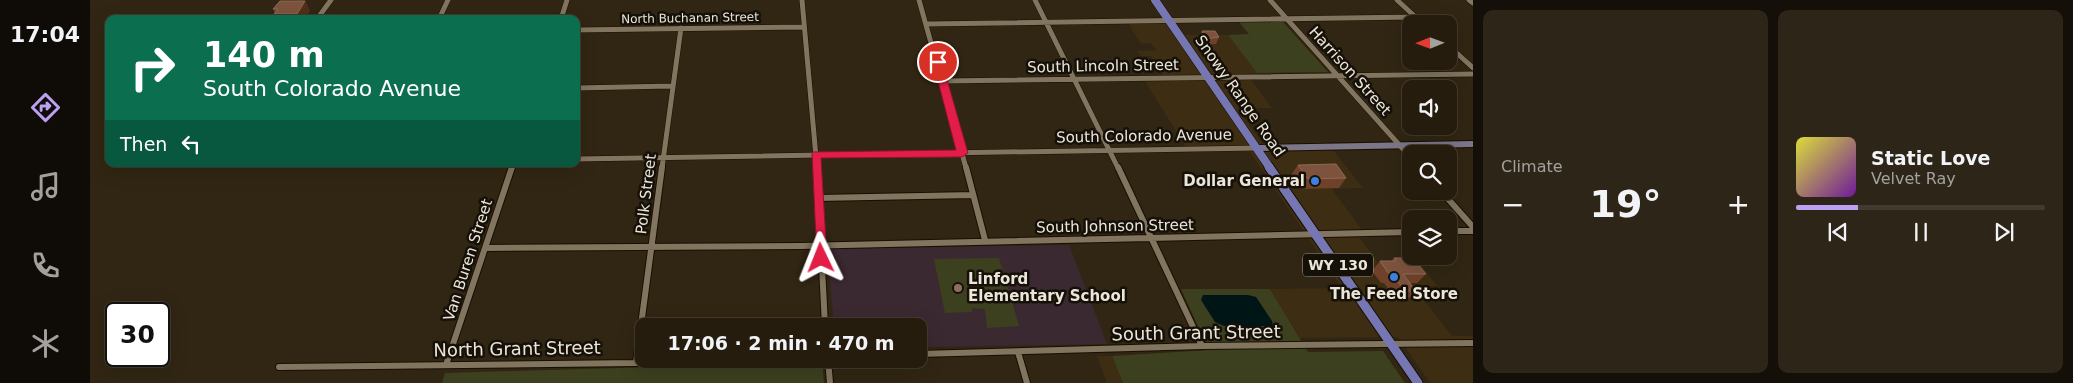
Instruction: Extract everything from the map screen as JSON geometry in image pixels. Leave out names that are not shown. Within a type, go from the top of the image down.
[{"type":"main road","name":"Snowy Range Road","points":[[1155,0],[1418,383]]},
{"type":"street","points":[[320,15],[331,0]]},
{"type":"street","points":[[441,15],[448,0]]},
{"type":"street","points":[[562,15],[567,0]]},
{"type":"street","points":[[802,0],[816,155],[824,318]]},
{"type":"street","points":[[919,0],[943,81],[985,240]]},
{"type":"street","points":[[1035,0],[1110,150],[1202,346]]},
{"type":"street","name":"Harrison Street","points":[[1270,0],[1400,146]]},
{"type":"street","points":[[1397,0],[1414,15]]},
{"type":"street","points":[[1469,0],[1473,3]]},
{"type":"street","points":[[926,24],[1402,17]]},
{"type":"street","name":"North Buchanan Street","points":[[580,30],[804,27]]},
{"type":"street","name":"Polk Street","points":[[642,318],[681,28]]},
{"type":"street","points":[[1458,54],[1473,68]]},
{"type":"street","name":"South Lincoln Street","points":[[943,81],[1473,74]]},
{"type":"street","points":[[580,88],[672,86]]},
{"type":"street","name":"South Colorado Avenue","points":[[580,159],[1473,144]]},
{"type":"street","name":"Van Buren Street","points":[[446,365],[512,167]]},
{"type":"street","points":[[818,198],[973,195]]},
{"type":"street","points":[[1449,200],[1473,229]]},
{"type":"street","points":[[1457,230],[1473,229]]},
{"type":"street","name":"South Johnson Street","points":[[485,248],[820,246],[985,240],[1402,232]]},
{"type":"street","name":"South Grant Street","points":[[927,354],[1202,346],[1473,343]]},
{"type":"street","points":[[1018,352],[1027,383]]},
{"type":"street","name":"North Grant Street","points":[[279,367],[635,363]]},
{"type":"street","points":[[829,368],[830,383]]},
{"type":"shaded area","points":[[1175,22],[1185,35],[1228,35],[1257,73],[1246,73],[1272,108],[1238,109],[1263,144],[1327,142],[1363,188],[1332,189],[1368,238],[1360,238],[1379,264],[1421,265],[1437,286],[1414,287],[1452,336],[1473,336],[1473,383],[1430,383],[1398,337],[1300,338],[1270,289],[1342,288],[1250,152],[1189,152],[1141,75],[1162,75],[1151,56],[1140,56],[1137,51],[1156,50],[1151,43],[1141,44],[1128,23]]},
{"type":"shaded area","name":"Linford Elementary School","points":[[1069,245],[1107,344],[927,347],[927,318],[833,318],[827,249]]},
{"type":"shaded area","points":[[1203,295],[1248,295],[1256,297],[1272,321],[1273,326],[1224,326],[1215,322],[1201,300]]},
{"type":"shaded area","points":[[1097,356],[1112,356],[1123,383],[1107,383]]},
{"type":"green space","points":[[1239,22],[1283,22],[1328,72],[1257,73],[1228,35],[1249,34]]},
{"type":"green space","points":[[999,258],[1019,326],[987,328],[985,309],[972,308],[972,312],[945,313],[934,259]]},
{"type":"green space","points":[[1181,289],[1270,289],[1308,352],[1383,351],[1405,383],[1123,383],[1112,356],[1209,350]]},
{"type":"green space","points":[[635,367],[823,368],[824,383],[442,383],[445,373]]},
{"type":"building","points":[[280,1],[305,1],[297,14],[274,14],[278,9],[273,9]]},
{"type":"building","points":[[1202,31],[1215,31],[1219,37],[1205,39]]},
{"type":"building","points":[[1336,164],[1346,178],[1308,179],[1298,165]]},
{"type":"building","points":[[1394,258],[1402,258],[1402,265],[1419,265],[1426,274],[1403,274],[1416,291],[1405,291],[1380,261],[1396,261]]},
{"type":"place","name":"Dollar General","points":[[1315,181]]},
{"type":"place","name":"The Feed Store","points":[[1394,277]]},
{"type":"place","name":"Linford Elementary School","points":[[958,288]]},
{"type":"route","points":[[821,258],[816,155],[962,153],[938,62]]}]
